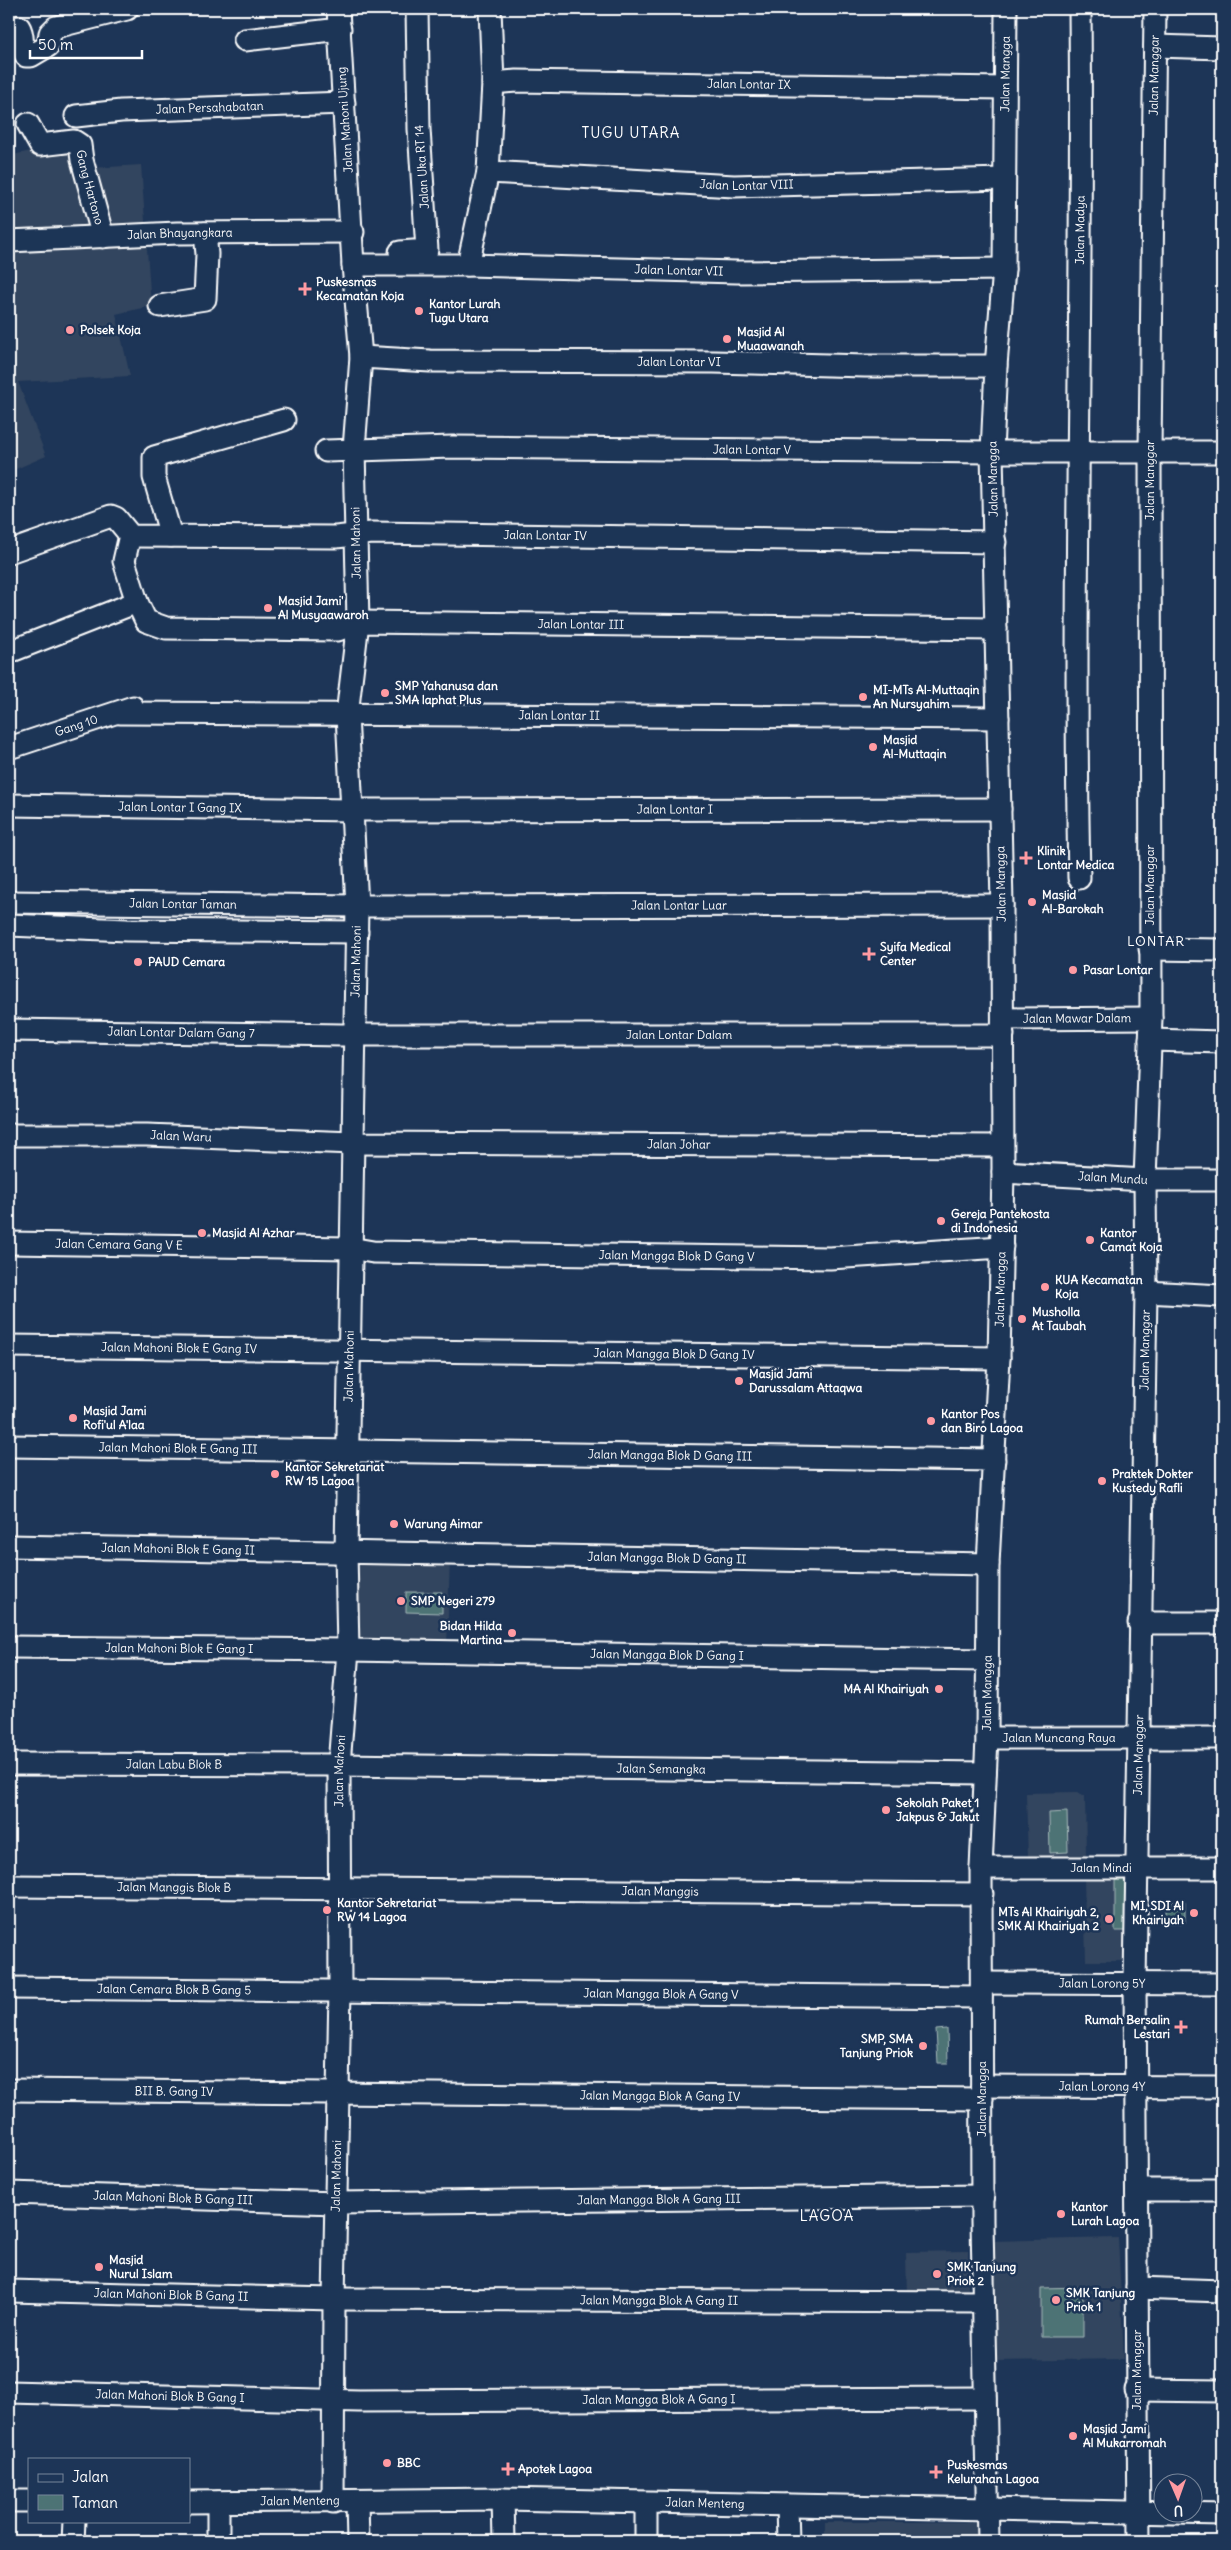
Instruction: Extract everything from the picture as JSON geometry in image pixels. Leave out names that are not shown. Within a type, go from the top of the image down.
[{"type":"street","points":[[9,28],[19,27],[23,33],[24,53],[26,56],[31,56],[48,46],[51,31],[73,21],[127,9]]},
{"type":"street","name":"Jalan Uka RT 14","points":[[353,259],[427,250],[419,129],[417,9]]},
{"type":"street","points":[[468,265],[488,172],[494,84],[490,9]]},
{"type":"street","name":"Jalan Mangga","points":[[988,2541],[983,2302],[982,1894],[980,1868],[987,1738],[988,1564],[999,1358],[1002,1247],[1002,905],[992,452],[996,366],[1004,269],[1006,9]]},
{"type":"street","name":"Jalan Madya","points":[[1079,878],[1078,452],[1082,130],[1080,9]]},
{"type":"street","name":"Jalan Manggar","points":[[1138,2541],[1135,1982],[1139,1623],[1146,1292],[1146,1180],[1151,1018],[1150,452],[1155,9]]},
{"type":"street","points":[[245,40],[339,19]]},
{"type":"street","name":"Jalan Mahoni Ujung","points":[[339,19],[353,232]]},
{"type":"street","points":[[1155,46],[1222,48]]},
{"type":"street","name":"Jalan Lontar IX","points":[[494,84],[516,81],[1005,88]]},
{"type":"street","name":"Jalan Persahabatan","points":[[76,116],[160,109],[344,103]]},
{"type":"street","name":"Gang Hartono","points":[[28,124],[40,145],[74,141],[80,145],[82,160],[104,236]]},
{"type":"street","name":"Jalan Lontar VIII","points":[[488,172],[734,186],[1004,179]]},
{"type":"street","name":"Jalan Mahoni","points":[[333,2502],[334,2298],[340,1990],[339,1765],[348,1650],[346,1550],[348,1348],[354,1142],[357,932],[346,715],[358,622],[354,449],[361,357],[353,259],[353,232]]},
{"type":"street","name":"Jalan Bhayangkara","points":[[9,241],[205,233],[353,232]]},
{"type":"street","points":[[160,306],[205,298],[207,254],[205,233]]},
{"type":"street","name":"Jalan Lontar VII","points":[[353,259],[468,265],[737,272],[1004,269]]},
{"type":"street","name":"Jalan Lontar VI","points":[[361,357],[430,361],[714,362],[865,366],[996,366]]},
{"type":"street","points":[[170,536],[154,477],[154,457],[284,420]]},
{"type":"street","name":"Jalan Lontar V","points":[[326,451],[452,447],[1222,452]]},
{"type":"street","points":[[9,552],[104,518],[116,518],[130,535],[124,561],[129,605],[9,652]]},
{"type":"street","name":"Jalan Lontar IV","points":[[130,535],[356,535],[372,533],[995,542]]},
{"type":"street","name":"Jalan Lontar III","points":[[129,605],[146,621],[166,628],[338,630],[358,622],[996,629]]},
{"type":"street","name":"Gang 10","points":[[9,748],[120,713],[144,702]]},
{"type":"street","name":"Jalan Lontar II","points":[[120,713],[998,718]]},
{"type":"street","name":"Jalan Lontar I Gang IX","points":[[9,806],[351,810]]},
{"type":"street","name":"Jalan Lontar I","points":[[351,810],[1000,809]]},
{"type":"street","name":"Jalan Lontar Taman","points":[[9,902],[357,906]]},
{"type":"street","name":"Jalan Lontar Luar","points":[[357,906],[1002,905]]},
{"type":"street","points":[[9,925],[127,930],[357,932]]},
{"type":"street","points":[[1150,949],[1222,950]]},
{"type":"street","name":"Jalan Mawar Dalam","points":[[1003,1027],[1151,1018]]},
{"type":"street","name":"Jalan Lontar Dalam","points":[[355,1035],[1003,1027]]},
{"type":"street","name":"Jalan Lontar Dalam Gang 7","points":[[9,1030],[355,1035]]},
{"type":"street","points":[[1150,1040],[1222,1042]]},
{"type":"street","name":"Jalan Waru","points":[[9,1135],[147,1135],[354,1142]]},
{"type":"street","name":"Jalan Johar","points":[[354,1142],[1002,1146]]},
{"type":"street","name":"Jalan Mundu","points":[[1003,1172],[1146,1180],[1222,1180]]},
{"type":"street","name":"Jalan Cemara Gang V E","points":[[9,1243],[350,1248]]},
{"type":"street","name":"Jalan Mangga Blok D Gang V","points":[[350,1248],[383,1252],[830,1258],[1002,1247]]},
{"type":"street","points":[[1146,1292],[1222,1296]]},
{"type":"street","name":"Jalan Mahoni Blok E Gang IV","points":[[9,1346],[348,1348]]},
{"type":"street","name":"Jalan Mangga Blok D Gang IV","points":[[348,1348],[999,1358]]},
{"type":"street","name":"Jalan Mahoni Blok E Gang III","points":[[9,1446],[347,1451]]},
{"type":"street","name":"Jalan Mangga Blok D Gang III","points":[[347,1451],[994,1460]]},
{"type":"street","name":"Jalan Mahoni Blok E Gang II","points":[[9,1546],[346,1550]]},
{"type":"street","name":"Jalan Mangga Blok D Gang II","points":[[346,1550],[988,1564]]},
{"type":"street","points":[[1139,1623],[1222,1623]]},
{"type":"street","name":"Jalan Mahoni Blok E Gang I","points":[[9,1646],[348,1650]]},
{"type":"street","name":"Jalan Mangga Blok D Gang I","points":[[348,1650],[986,1660]]},
{"type":"street","name":"Jalan Muncang Raya","points":[[987,1738],[1222,1738]]},
{"type":"street","name":"Jalan Labu Blok B","points":[[9,1764],[339,1765]]},
{"type":"street","name":"Jalan Semangka","points":[[339,1765],[985,1773]]},
{"type":"street","name":"Jalan Mindi","points":[[980,1868],[1137,1866],[1222,1868]]},
{"type":"street","name":"Jalan Manggis Blok B","points":[[9,1886],[340,1889]]},
{"type":"street","name":"Jalan Manggis","points":[[340,1889],[982,1894]]},
{"type":"street","name":"Jalan Lorong 5Y","points":[[982,1990],[1135,1982],[1222,1984]]},
{"type":"street","name":"Jalan Cemara Blok B Gang 5","points":[[9,1988],[340,1990]]},
{"type":"street","name":"Jalan Mangga Blok A Gang V","points":[[340,1990],[982,1990]]},
{"type":"street","name":"Jalan Lorong 4Y","points":[[982,2092],[1137,2086],[1222,2087]]},
{"type":"street","name":"BII B. Gang IV","points":[[9,2090],[339,2093]]},
{"type":"street","name":"Jalan Mangga Blok A Gang IV","points":[[339,2093],[982,2092]]},
{"type":"street","points":[[1137,2190],[1222,2190]]},
{"type":"street","name":"Jalan Mahoni Blok B Gang III","points":[[9,2193],[336,2203]]},
{"type":"street","name":"Jalan Mangga Blok A Gang III","points":[[336,2203],[982,2196]]},
{"type":"street","points":[[1136,2288],[1222,2291]]},
{"type":"street","name":"Jalan Mahoni Blok B Gang II","points":[[9,2291],[334,2298]]},
{"type":"street","name":"Jalan Mangga Blok A Gang II","points":[[334,2298],[983,2302]]},
{"type":"street","points":[[1136,2390],[1222,2391]]},
{"type":"street","name":"Jalan Mahoni Blok B Gang I","points":[[9,2392],[333,2401]]},
{"type":"street","name":"Jalan Mangga Blok A Gang I","points":[[333,2401],[985,2398]]},
{"type":"street","points":[[503,2499],[504,2541]]},
{"type":"street","name":"Jalan Menteng","points":[[190,2502],[357,2502],[503,2499],[1138,2514],[1222,2514]]},
{"type":"street","points":[[9,2501],[28,2501]]},
{"type":"street","points":[[218,2502],[218,2541]]},
{"type":"street","points":[[357,2502],[358,2541]]},
{"type":"street","points":[[646,2503],[646,2541]]},
{"type":"street","points":[[787,2505],[788,2541]]},
{"type":"street","points":[[73,2541],[74,2522]]},
{"type":"shaded area","points":[[65,143],[76,169],[141,165],[151,306],[116,314],[130,376],[18,382],[46,456],[9,472],[9,156]]},
{"type":"shaded area","name":"SMP Negeri 279","points":[[355,1558],[450,1558],[447,1645],[351,1643]]},
{"type":"shaded area","points":[[1077,1792],[1085,1796],[1086,1857],[1028,1858],[1026,1793]]},
{"type":"shaded area","name":"MTs Al Khairiyah 2, SMK Al Khairiyah 2","points":[[1133,1875],[1134,1961],[1086,1961],[1084,1877]]},
{"type":"shaded area","name":"SMK Tanjung Priok 1","points":[[1118,2238],[1124,2359],[991,2361],[991,2241]]},
{"type":"shaded area","name":"SMK Tanjung Priok 2","points":[[968,2251],[968,2296],[907,2297],[906,2252]]},
{"type":"shaded area","points":[[825,2522],[976,2522],[976,2541],[825,2541]]},
{"type":"green space","points":[[406,1592],[442,1592],[442,1613],[406,1612]]},
{"type":"green space","points":[[1067,1812],[1068,1852],[1050,1853],[1049,1813]]},
{"type":"green space","points":[[1131,1879],[1131,1931],[1115,1931],[1115,1880]]},
{"type":"green space","points":[[1166,1902],[1185,1902],[1185,1923],[1166,1923]]},
{"type":"green space","points":[[947,2029],[948,2063],[938,2063],[936,2030]]},
{"type":"green space","points":[[1083,2287],[1083,2337],[1041,2337],[1041,2288]]},
{"type":"place","name":"Puskesmas Kecamatan Koja","points":[[305,289]]},
{"type":"place","name":"Kantor Lurah Tugu Utara","points":[[419,311]]},
{"type":"place","name":"Polsek Koja","points":[[70,330]]},
{"type":"place","name":"Masjid Al Muaawanah","points":[[727,339]]},
{"type":"place","name":"Masjid Jami' Al Musyaawaroh","points":[[268,608]]},
{"type":"place","name":"SMP Yahanusa dan SMA laphat Plus","points":[[385,693]]},
{"type":"place","name":"MI-MTs Al-Muttaqin An Nursyahim","points":[[863,697]]},
{"type":"place","name":"Masjid Al-Muttaqin","points":[[873,747]]},
{"type":"place","name":"Klinik Lontar Medica","points":[[1026,858]]},
{"type":"place","name":"Masjid Al-Barokah","points":[[1032,902]]},
{"type":"place","name":"Syifa Medical Center","points":[[869,954]]},
{"type":"place","name":"PAUD Cemara","points":[[138,962]]},
{"type":"place","name":"Pasar Lontar","points":[[1073,970]]},
{"type":"place","name":"Gereja Pantekosta di Indonesia","points":[[941,1221]]},
{"type":"place","name":"Masjid Al Azhar","points":[[202,1233]]},
{"type":"place","name":"Kantor Camat Koja","points":[[1090,1240]]},
{"type":"place","name":"KUA Kecamatan Koja","points":[[1045,1287]]},
{"type":"place","name":"Musholla At Taubah","points":[[1022,1319]]},
{"type":"place","name":"Masjid Jami Darussalam Attaqwa","points":[[739,1381]]},
{"type":"place","name":"Masjid Jami Rofi'ul A'laa","points":[[73,1418]]},
{"type":"place","name":"Kantor Pos dan Biro Lagoa","points":[[931,1421]]},
{"type":"place","name":"Kantor Sekretariat RW 15 Lagoa","points":[[275,1474]]},
{"type":"place","name":"Praktek Dokter Kustedy Rafli","points":[[1102,1481]]},
{"type":"place","name":"Warung Aimar","points":[[394,1524]]},
{"type":"place","name":"SMP Negeri 279","points":[[401,1601]]},
{"type":"place","name":"Bidan Hilda Martina","points":[[512,1633]]},
{"type":"place","name":"MA Al Khairiyah","points":[[939,1689]]},
{"type":"place","name":"Sekolah Paket 1 Jakpus & Jakut","points":[[886,1810]]},
{"type":"place","name":"Kantor Sekretariat RW 14 Lagoa","points":[[327,1910]]},
{"type":"place","name":"MI, SDI Al Khairiyah","points":[[1194,1913]]},
{"type":"place","name":"MTs Al Khairiyah 2, SMK Al Khairiyah 2","points":[[1109,1919]]},
{"type":"place","name":"Rumah Bersalin Lestari","points":[[1181,2027]]},
{"type":"place","name":"SMP, SMA Tanjung Priok","points":[[923,2046]]},
{"type":"place","name":"Kantor Lurah Lagoa","points":[[1061,2214]]},
{"type":"place","name":"Masjid Nurul Islam","points":[[99,2267]]},
{"type":"place","name":"SMK Tanjung Priok 2","points":[[937,2274]]},
{"type":"place","name":"SMK Tanjung Priok 1","points":[[1056,2300]]},
{"type":"place","name":"Masjid Jami Al Mukarromah","points":[[1073,2436]]},
{"type":"place","name":"BBC","points":[[387,2463]]},
{"type":"place","name":"Apotek Lagoa","points":[[508,2469]]},
{"type":"place","name":"Puskesmas Kelurahan Lagoa","points":[[936,2472]]},
{"type":"district","name":"TUGU UTARA","points":[[631,133]]},
{"type":"district","name":"LONTAR","points":[[1156,941]]},
{"type":"district","name":"LAGOA","points":[[827,2216]]}]
